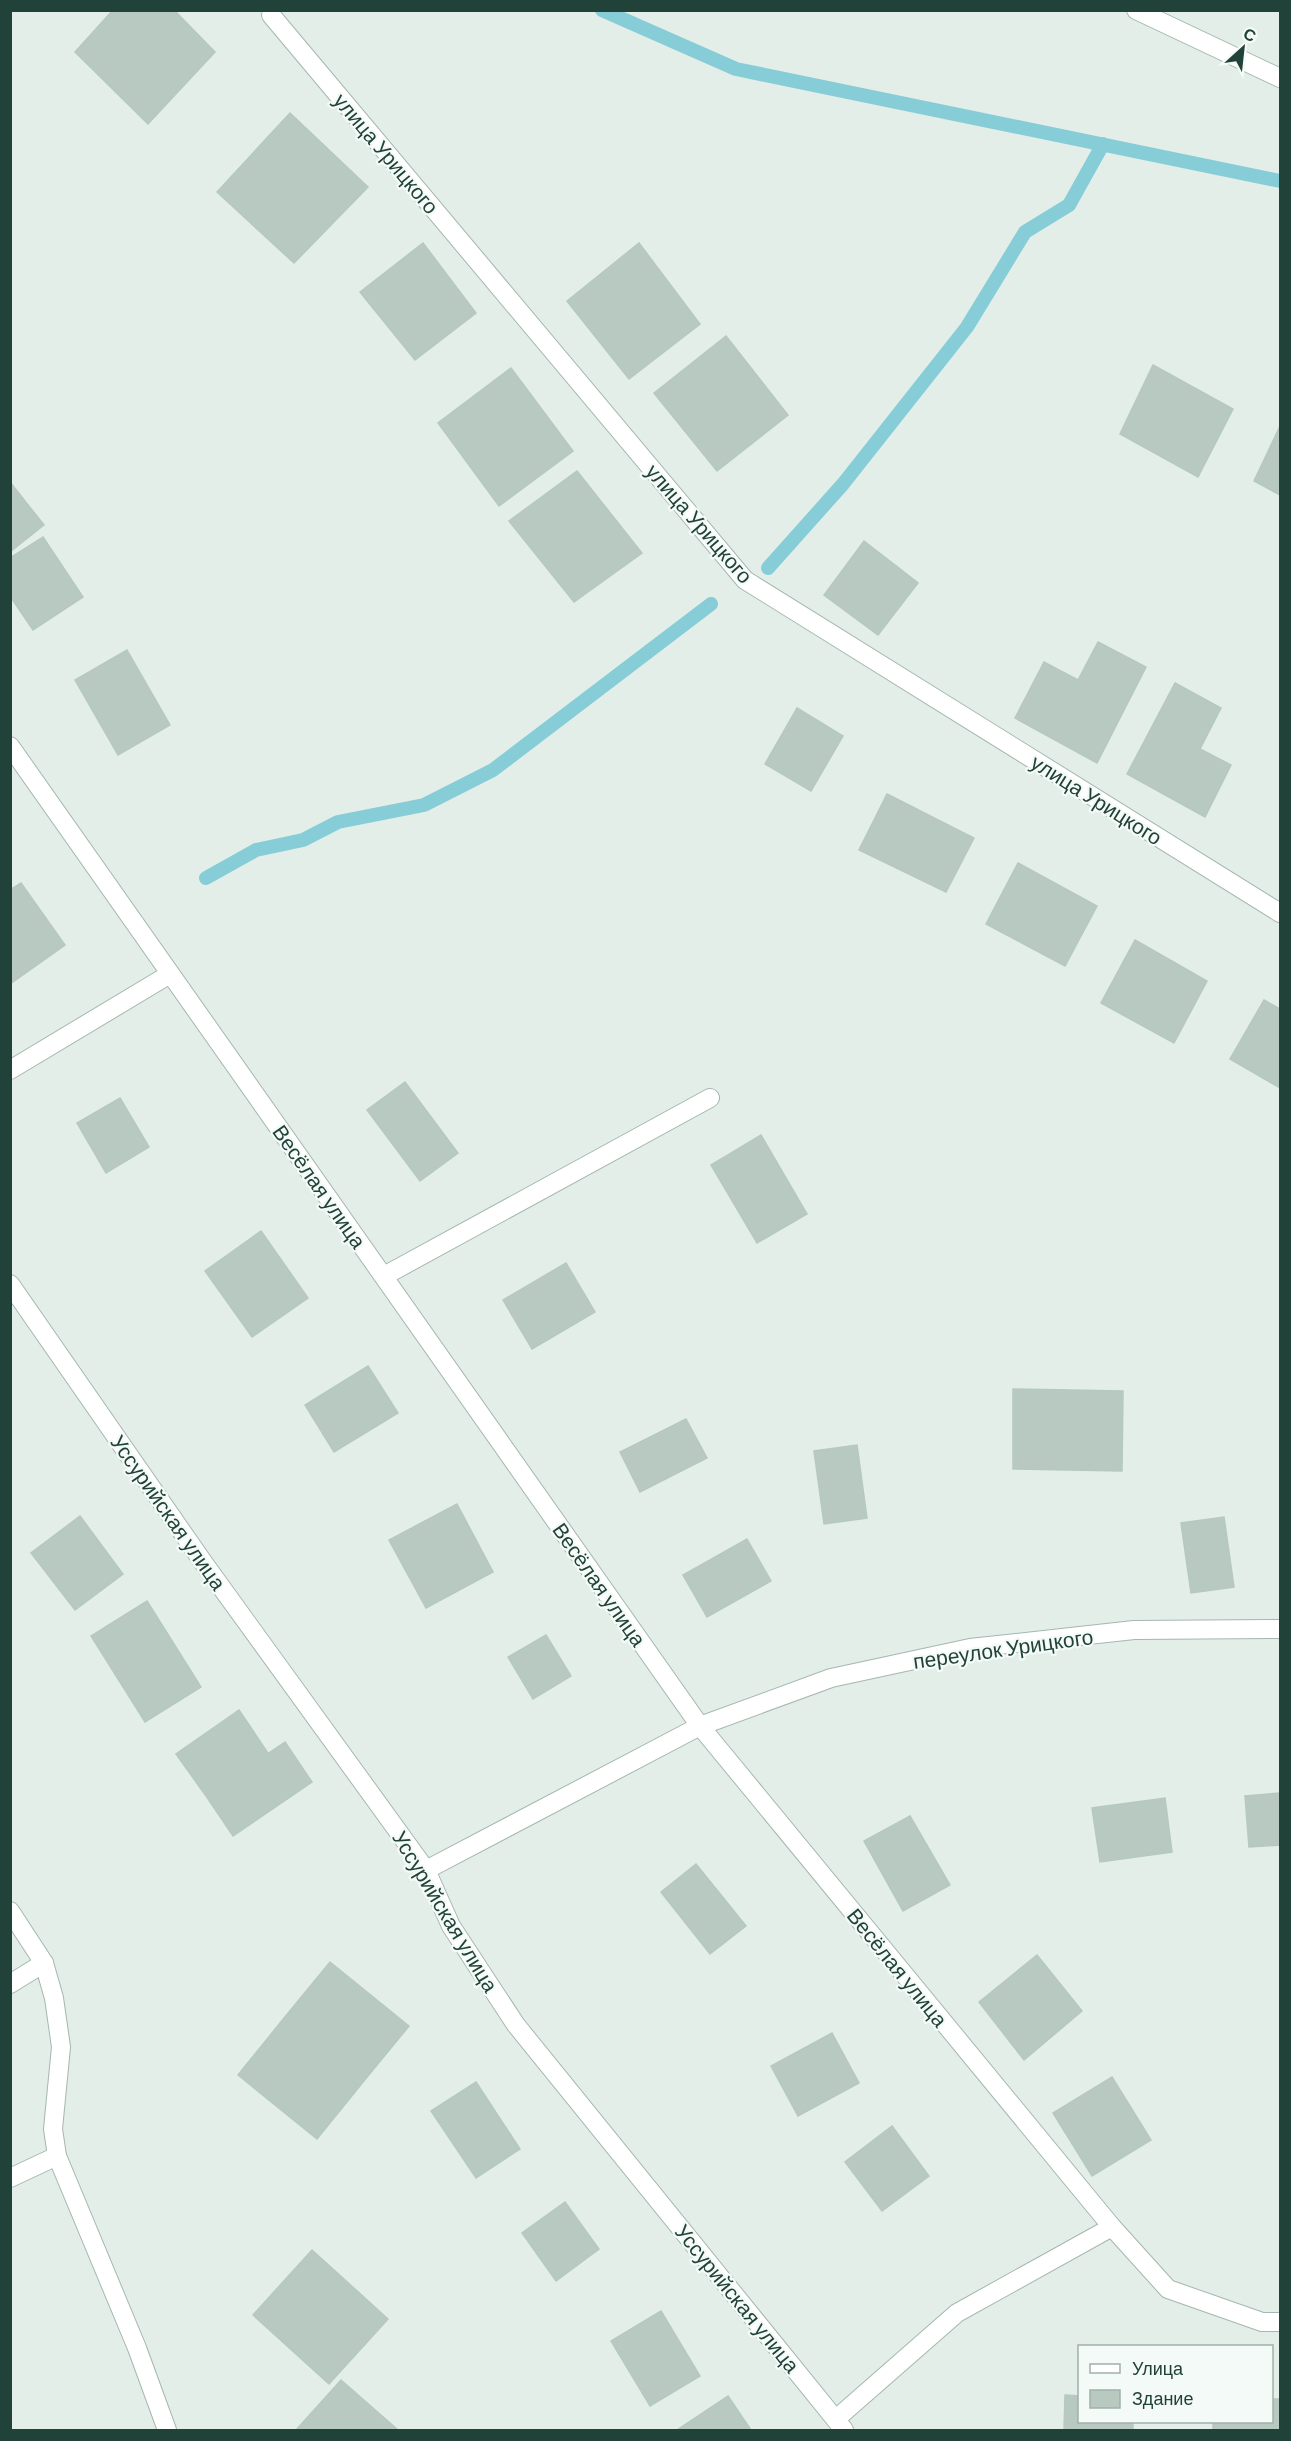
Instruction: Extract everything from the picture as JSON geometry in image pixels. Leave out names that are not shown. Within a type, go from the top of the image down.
[{"type":"street","points":[[1136,10],[1281,78]]},
{"type":"street","name":"улица Урицкого","points":[[271,15],[745,580],[1281,913]]},
{"type":"street","name":"Весёлая улица","points":[[10,746],[700,1726],[1112,2227],[1168,2289],[1262,2322],[1281,2322]]},
{"type":"street","points":[[10,1070],[171,974]]},
{"type":"street","points":[[384,1276],[710,1098]]},
{"type":"street","name":"Уссурийская улица","points":[[10,1284],[203,1562],[426,1870],[451,1926],[516,2025],[840,2425]]},
{"type":"street","name":"переулок Урицкого","points":[[426,1870],[700,1726],[831,1678],[970,1648],[1134,1630],[1281,1629]]},
{"type":"street","points":[[10,1911],[44,1963],[54,1998],[61,2047],[53,2130],[57,2156],[137,2348],[167,2430]]},
{"type":"street","points":[[10,1984],[44,1963]]},
{"type":"street","points":[[10,2178],[57,2156]]},
{"type":"street","points":[[840,2425],[957,2313],[1112,2227]]},
{"type":"building","points":[[113,10],[174,10],[215,52],[148,124],[75,52]]},
{"type":"building","points":[[290,113],[368,187],[294,263],[217,192]]},
{"type":"building","points":[[423,243],[476,313],[415,360],[360,292]]},
{"type":"building","points":[[639,243],[700,324],[629,379],[567,301]]},
{"type":"building","points":[[726,336],[788,415],[717,471],[654,393]]},
{"type":"building","points":[[1153,365],[1233,409],[1198,477],[1120,434]]},
{"type":"building","points":[[511,368],[573,451],[499,506],[438,423]]},
{"type":"building","points":[[1280,426],[1280,495],[1254,481]]},
{"type":"building","points":[[577,471],[642,553],[574,602],[509,521]]},
{"type":"building","points":[[10,482],[44,525],[10,552]]},
{"type":"building","points":[[43,537],[83,597],[33,630],[10,596],[10,558]]},
{"type":"building","points":[[864,541],[918,583],[878,635],[824,595]]},
{"type":"building","points":[[1098,642],[1146,667],[1097,763],[1015,718],[1044,662],[1078,680]]},
{"type":"building","points":[[127,650],[170,725],[118,755],[75,680]]},
{"type":"building","points":[[1175,683],[1221,708],[1200,749],[1231,765],[1205,817],[1127,774]]},
{"type":"building","points":[[797,708],[843,736],[811,791],[765,764]]},
{"type":"building","points":[[887,794],[974,838],[946,892],[859,850]]},
{"type":"building","points":[[1018,863],[1097,906],[1065,966],[986,924]]},
{"type":"building","points":[[21,883],[65,945],[10,984],[10,890]]},
{"type":"building","points":[[1135,940],[1207,981],[1174,1043],[1101,1003]]},
{"type":"building","points":[[1264,1000],[1280,1009],[1280,1088],[1230,1059]]},
{"type":"building","points":[[405,1082],[458,1153],[420,1181],[367,1110]]},
{"type":"building","points":[[120,1098],[149,1147],[106,1173],[77,1123]]},
{"type":"building","points":[[761,1135],[807,1214],[757,1243],[711,1165]]},
{"type":"building","points":[[261,1231],[308,1298],[252,1337],[205,1271]]},
{"type":"building","points":[[566,1263],[595,1312],[532,1349],[503,1300]]},
{"type":"building","points":[[368,1366],[398,1413],[334,1452],[305,1405]]},
{"type":"building","points":[[1013,1389],[1123,1391],[1122,1471],[1013,1469]]},
{"type":"building","points":[[686,1419],[707,1458],[640,1492],[620,1452]]},
{"type":"building","points":[[857,1445],[867,1518],[824,1524],[814,1451]]},
{"type":"building","points":[[457,1504],[493,1572],[426,1608],[389,1540]]},
{"type":"building","points":[[80,1516],[123,1574],[75,1610],[31,1553]]},
{"type":"building","points":[[1224,1517],[1234,1587],[1191,1593],[1181,1523]]},
{"type":"building","points":[[747,1539],[771,1581],[707,1617],[683,1575]]},
{"type":"building","points":[[147,1601],[201,1687],[145,1722],[91,1636]]},
{"type":"building","points":[[546,1635],[571,1676],[533,1699],[508,1657]]},
{"type":"building","points":[[239,1710],[268,1753],[206,1796],[176,1754]]},
{"type":"building","points":[[285,1742],[312,1782],[233,1836],[206,1796]]},
{"type":"building","points":[[1280,1793],[1280,1845],[1249,1847],[1245,1796]]},
{"type":"building","points":[[1165,1798],[1172,1852],[1100,1862],[1092,1808]]},
{"type":"building","points":[[910,1816],[950,1885],[903,1911],[864,1841]]},
{"type":"building","points":[[696,1864],[746,1926],[710,1954],[661,1892]]},
{"type":"building","points":[[1037,1955],[1082,2011],[1024,2060],[979,2002]]},
{"type":"building","points":[[330,1962],[409,2026],[359,2087],[280,2023]]},
{"type":"building","points":[[280,2023],[359,2087],[317,2139],[238,2075]]},
{"type":"building","points":[[832,2033],[859,2083],[798,2116],[771,2066]]},
{"type":"building","points":[[1112,2077],[1151,2140],[1092,2176],[1053,2113]]},
{"type":"building","points":[[476,2082],[520,2149],[476,2178],[431,2111]]},
{"type":"building","points":[[892,2126],[929,2176],[882,2211],[845,2162]]},
{"type":"building","points":[[565,2202],[599,2249],[556,2281],[522,2233]]},
{"type":"building","points":[[312,2250],[388,2319],[329,2384],[253,2315]]},
{"type":"building","points":[[661,2311],[700,2376],[650,2406],[611,2341]]},
{"type":"building","points":[[341,2380],[398,2430],[296,2430]]},
{"type":"building","points":[[1065,2395],[1078,2396],[1078,2423],[1133,2423],[1133,2430],[1064,2430]]},
{"type":"building","points":[[728,2396],[751,2430],[677,2430]]},
{"type":"building","points":[[1273,2399],[1280,2399],[1280,2430],[1213,2430],[1213,2423],[1273,2423]]},
{"type":"waterway","points":[[602,10],[736,69],[1280,181]]},
{"type":"waterway","points":[[768,568],[843,484],[967,327],[1025,232],[1069,205],[1103,144]]},
{"type":"waterway","points":[[206,878],[256,850],[303,840],[338,822],[424,805],[493,770],[711,604]]}]
